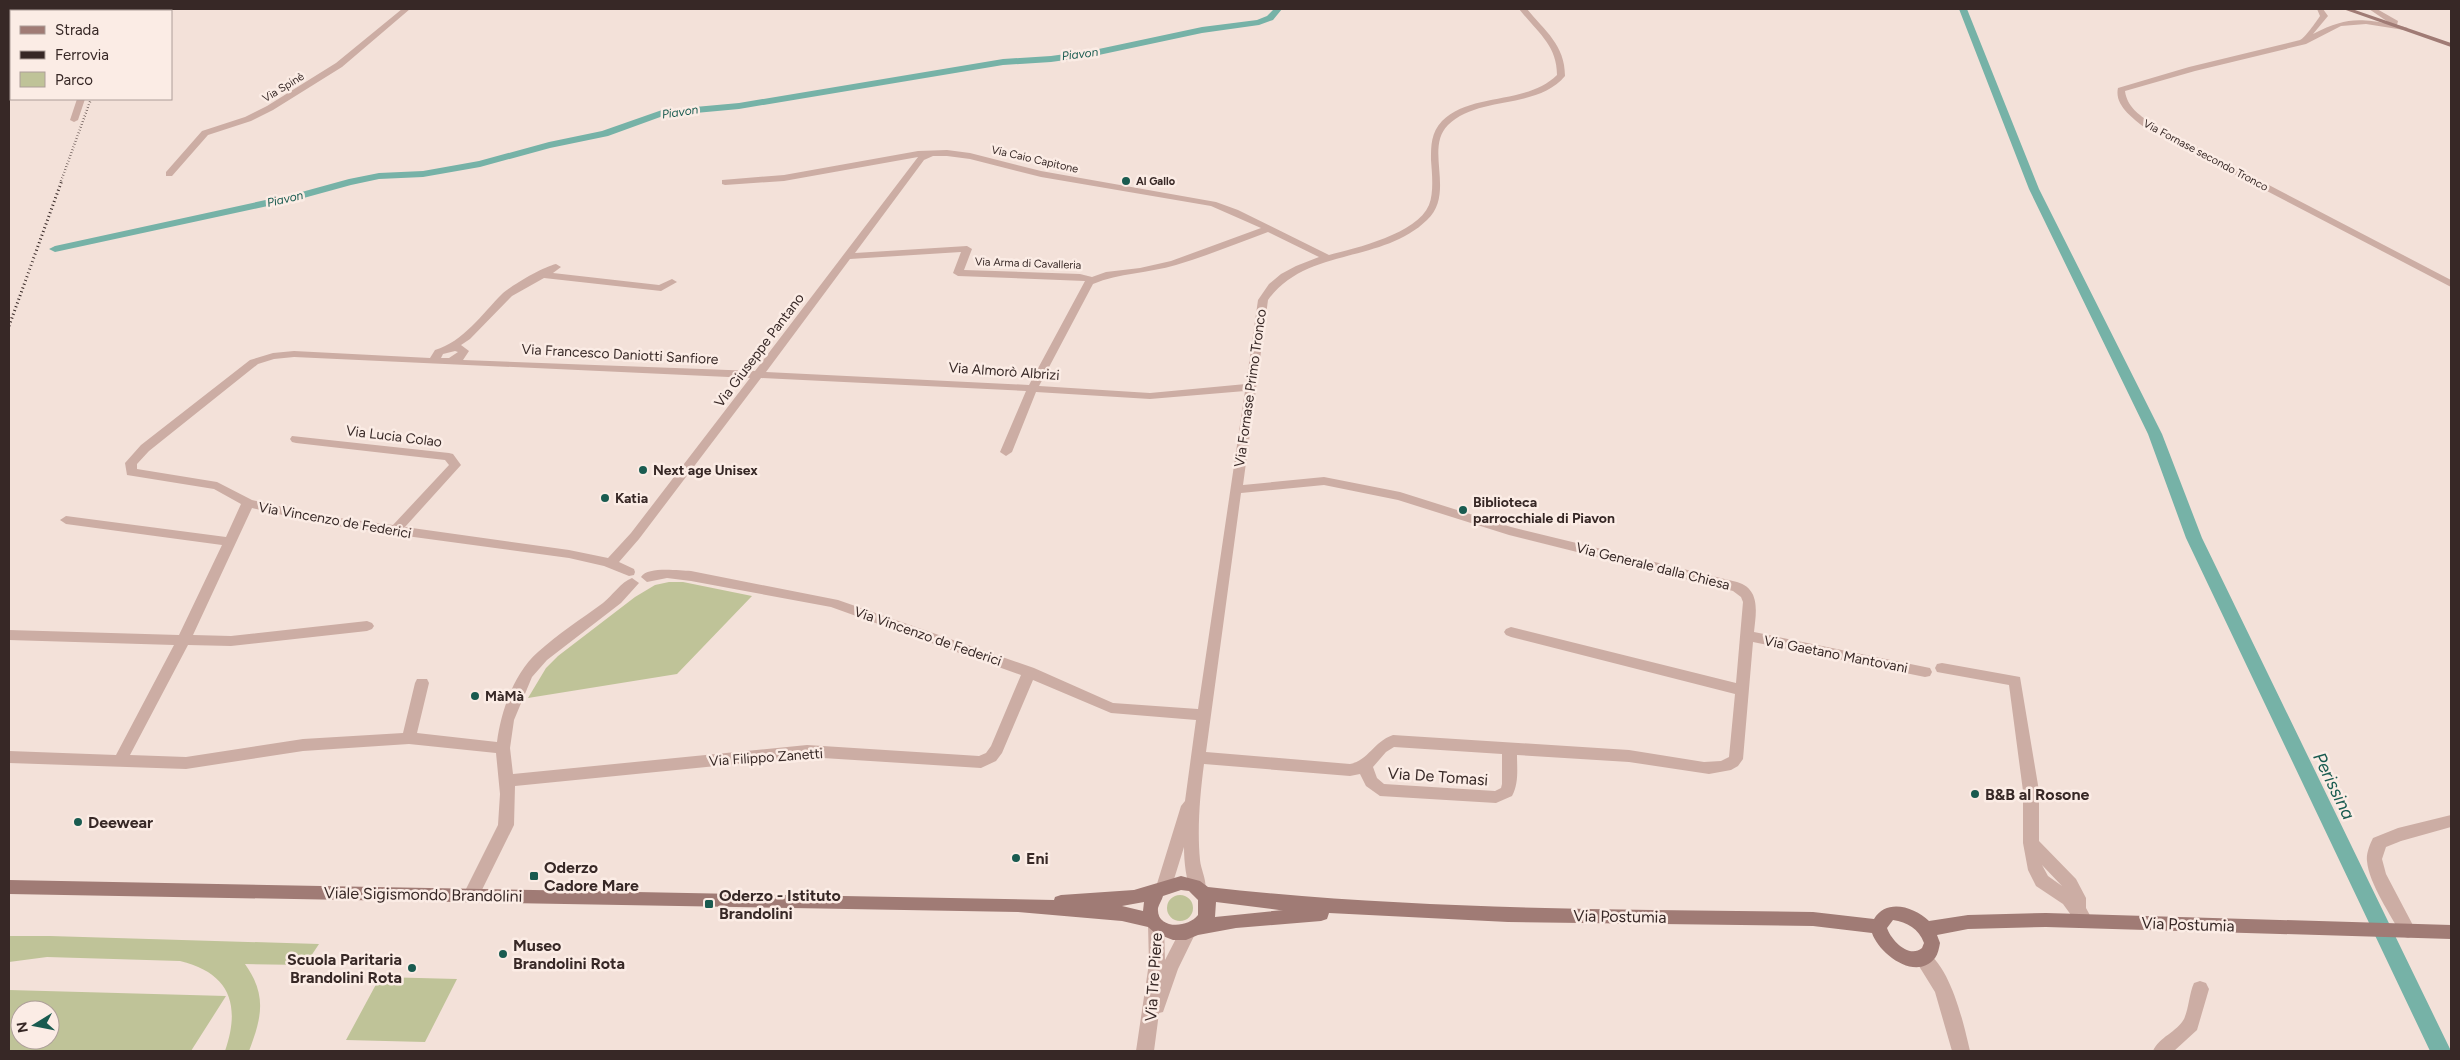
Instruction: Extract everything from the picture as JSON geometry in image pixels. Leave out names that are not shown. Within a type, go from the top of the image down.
[{"type":"main road","points":[[2346,9],[2451,45]]},
{"type":"main road","name":"Viale Sigismondo Brandolini","points":[[9,887],[1018,904],[1113,899],[1160,890],[1178,883],[1192,885],[1201,892]]},
{"type":"main road","points":[[1155,923],[1150,906],[1160,890]]},
{"type":"main road","points":[[1192,930],[1206,916],[1207,901],[1201,892]]},
{"type":"main road","name":"Via Postumia","points":[[1201,892],[1256,902],[1361,911],[1814,919],[1878,927]]},
{"type":"main road","name":"Viale Sigismondo Brandolini","points":[[1018,904],[1111,913],[1155,923],[1171,933],[1192,930]]},
{"type":"main road","name":"Via Postumia","points":[[1192,930],[1245,920],[1361,911]]},
{"type":"main road","points":[[1901,914],[1917,921],[1926,929],[1930,936],[1931,949],[1922,958],[1906,958],[1890,950],[1883,942],[1878,927],[1885,916],[1901,914]]},
{"type":"main road","name":"Via Postumia","points":[[1926,929],[1968,922],[2082,915],[2352,930],[2451,932]]},
{"type":"street","name":"Via Spinè","points":[[169,174],[205,133],[248,119],[270,108],[340,65],[406,9]]},
{"type":"street","name":"Via Fornase Primo Tronco","points":[[1201,892],[1192,860],[1193,791],[1262,300],[1269,288],[1286,274],[1328,258],[1380,244],[1402,234],[1430,212],[1434,202],[1434,139],[1437,130],[1447,120],[1475,106],[1539,92],[1560,78],[1563,69],[1561,58],[1523,9]]},
{"type":"street","points":[[2308,39],[2310,31],[2324,16],[2320,9]]},
{"type":"street","points":[[2372,9],[2404,28]]},
{"type":"street","name":"Via Fornase secondo Tronco","points":[[2404,28],[2366,22],[2346,22],[2334,25],[2319,36],[2303,42],[2192,69],[2121,90],[2121,98],[2127,109],[2147,125],[2451,284]]},
{"type":"street","points":[[74,120],[81,100]]},
{"type":"street","name":"Via Caio Capitone","points":[[725,182],[784,178],[918,154],[946,153],[970,156],[1041,174],[1197,200],[1235,212],[1328,258]]},
{"type":"street","name":"Via Giuseppe Pantano","points":[[610,564],[638,532],[849,256],[921,158],[929,154]]},
{"type":"street","name":"Via Arma di Cavalleria","points":[[1006,452],[1032,389],[1086,285],[1092,280],[1106,275],[1140,271],[1174,263],[1268,229]]},
{"type":"street","name":"Via Arma di Cavalleria","points":[[849,256],[967,249],[958,274],[1080,276],[1092,280]]},
{"type":"street","points":[[440,360],[459,350],[466,337],[508,294],[556,268]]},
{"type":"street","points":[[545,275],[661,288],[672,282]]},
{"type":"street","name":"Via Francesco Daniotti Sanfiore","points":[[459,350],[471,361],[480,363]]},
{"type":"street","name":"Via Vincenzo de Federici","points":[[440,360],[294,354],[265,358],[254,362],[145,448],[136,457],[130,468],[131,472],[217,486],[248,503],[323,520],[394,532],[569,554],[610,564],[631,578],[643,569],[647,572],[647,576],[667,574],[690,576],[833,603],[1029,672],[1111,708],[1203,715]]},
{"type":"street","name":"Via Francesco Daniotti Sanfiore","points":[[440,360],[757,376]]},
{"type":"street","name":"Via Almorò Albrizi","points":[[757,376],[934,382],[1150,396],[1249,387]]},
{"type":"street","name":"Via Lucia Colao","points":[[296,439],[450,457],[455,465],[394,532]]},
{"type":"street","name":"Via Generale dalla Chiesa","points":[[1236,490],[1324,481],[1400,496],[1509,531],[1737,587],[1746,594],[1750,602],[1736,759],[1729,765],[1717,769],[1629,756],[1393,742],[1385,744],[1365,767]]},
{"type":"street","points":[[120,761],[184,639],[248,503]]},
{"type":"street","points":[[66,520],[228,542]]},
{"type":"street","points":[[471,895],[506,825],[508,810],[503,748],[507,720],[533,665],[616,600],[631,578]]},
{"type":"street","points":[[9,635],[57,638],[258,639],[368,626]]},
{"type":"street","points":[[1512,632],[1742,690]]},
{"type":"street","name":"Via Gaetano Mantovani","points":[[1748,636],[1925,672]]},
{"type":"street","points":[[1942,668],[2015,681],[2031,790],[2031,843],[2034,862],[2040,879],[2046,885],[2062,894],[2082,915]]},
{"type":"street","name":"Via Filippo Zanetti","points":[[506,780],[807,751],[934,757],[974,763],[981,762],[991,757],[997,749],[1029,672]]},
{"type":"street","points":[[409,738],[422,683]]},
{"type":"street","points":[[9,757],[186,763],[303,745],[409,738],[503,748]]},
{"type":"street","name":"Via De Tomasi","points":[[1365,767],[1371,782],[1380,790],[1496,798],[1507,792],[1510,784],[1509,749]]},
{"type":"street","points":[[1197,757],[1350,770],[1365,767]]},
{"type":"street","name":"Via Fornase Primo Tronco","points":[[1160,890],[1193,791]]},
{"type":"street","points":[[2408,931],[2378,875],[2374,859],[2379,843],[2398,835],[2451,821]]},
{"type":"street","name":"Via Tre Piere","points":[[1150,1030],[1157,963],[1155,923]]},
{"type":"street","name":"Via Tre Piere","points":[[1145,1051],[1170,968],[1192,930]]},
{"type":"street","points":[[1922,958],[1932,968],[1945,992],[1961,1051]]},
{"type":"street","points":[[2162,1051],[2191,1024],[2200,989]]},
{"type":"green space","points":[[683,582],[752,596],[677,674],[528,698],[546,668],[558,656],[635,597],[655,585]]},
{"type":"green space","points":[[1180,895],[1189,899],[1193,908],[1189,917],[1180,921],[1171,917],[1167,908],[1171,899]]},
{"type":"green space","points":[[9,936],[319,944],[305,965],[245,964],[257,986],[259,996],[260,1006],[257,1027],[249,1051],[225,1051],[232,1019],[231,1005],[227,993],[220,983],[197,966],[180,961],[47,957],[9,962]]},
{"type":"green space","points":[[380,977],[457,979],[425,1042],[346,1040]]},
{"type":"green space","points":[[9,990],[226,996],[191,1051],[9,1051]]},
{"type":"waterway","name":"Piavon","points":[[55,249],[300,196],[349,182],[379,176],[423,174],[480,164],[549,145],[604,134],[662,113],[739,106],[1003,62],[1051,59],[1094,53],[1202,30],[1259,22],[1270,18],[1278,9]]},
{"type":"waterway","name":"Perissina","points":[[1963,9],[2034,189],[2155,434],[2194,538],[2441,1051]]},
{"type":"railway","points":[[61,181],[91,100]]},
{"type":"railway","points":[[9,326],[62,180]]},
{"type":"place","name":"Al Gallo","points":[[1126,181]]},
{"type":"place","name":"Next age Unisex","points":[[643,470]]},
{"type":"place","name":"Katia","points":[[605,498]]},
{"type":"place","name":"Biblioteca parrocchiale di Piavon","points":[[1463,510]]},
{"type":"place","name":"MàMà","points":[[475,696]]},
{"type":"place","name":"B&B al Rosone","points":[[1975,794]]},
{"type":"place","name":"Deewear","points":[[78,822]]},
{"type":"place","name":"Eni","points":[[1016,858]]},
{"type":"place","name":"Oderzo Cadore Mare","points":[[534,876]]},
{"type":"place","name":"Oderzo - Istituto Brandolini","points":[[709,904]]},
{"type":"place","name":"Museo Brandolini Rota","points":[[503,954]]},
{"type":"place","name":"Scuola Paritaria Brandolini Rota","points":[[412,968]]}]
